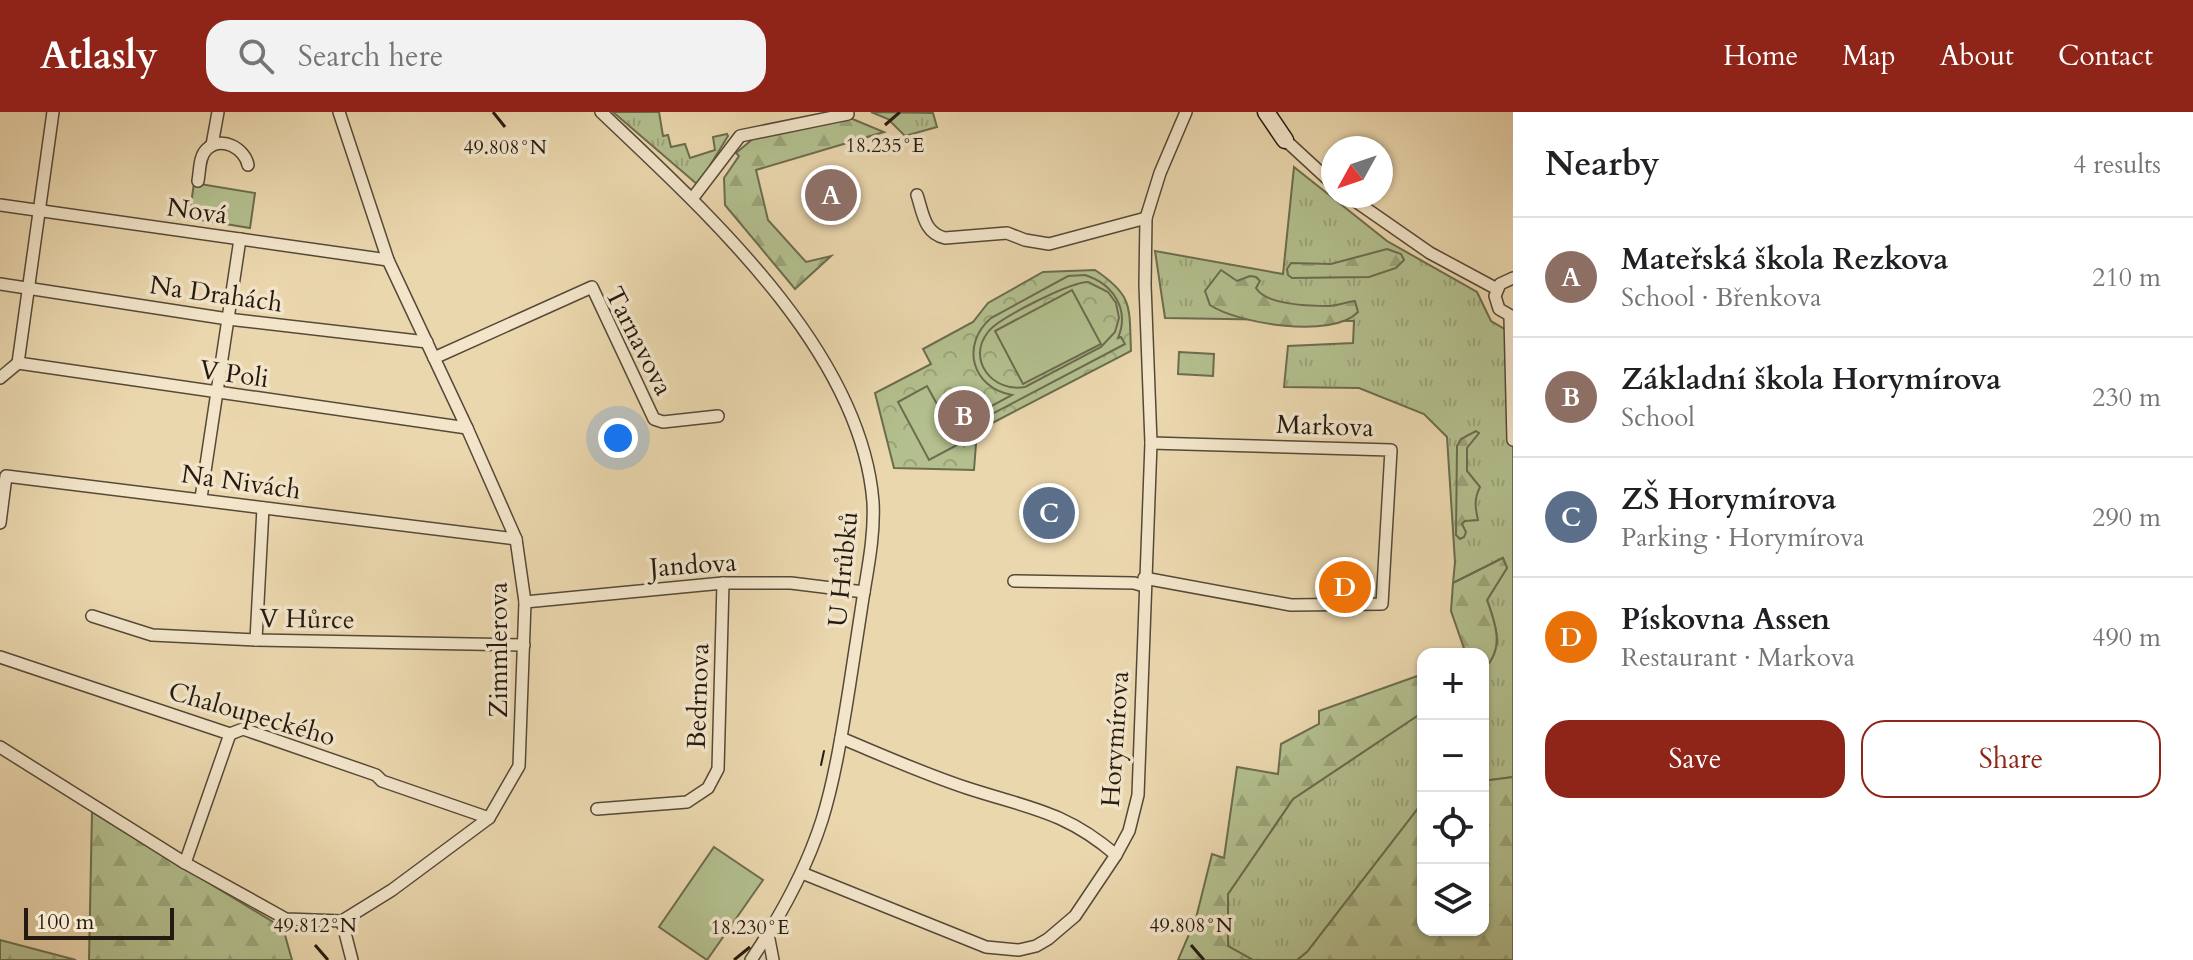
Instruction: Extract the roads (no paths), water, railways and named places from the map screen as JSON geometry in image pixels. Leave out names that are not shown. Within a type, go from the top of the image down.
[{"type":"street","points":[[0,378],[18,363],[53,112]]},
{"type":"street","points":[[212,145],[218,112]]},
{"type":"street","name":"Zimmlerova","points":[[339,112],[388,260],[516,539],[525,602],[519,766],[489,818],[392,890],[342,921]]},
{"type":"street","name":"U Hrůbků","points":[[601,112],[744,252],[795,317],[838,388],[862,445],[873,503],[869,565],[841,738],[822,819],[802,873],[751,960]]},
{"type":"street","name":"Horymírova","points":[[802,873],[986,947],[1019,950],[1048,939],[1075,916],[1129,831],[1138,795],[1151,443],[1145,285],[1146,218],[1160,173],[1186,112]]},
{"type":"street","points":[[1263,112],[1285,140],[1321,173]]},
{"type":"street","points":[[692,199],[740,136],[848,114]]},
{"type":"street","points":[[198,181],[201,159],[205,150],[212,145],[225,144],[239,148],[246,156],[248,165]]},
{"type":"street","points":[[917,195],[926,226],[937,236],[945,238],[1007,233],[1049,244],[1146,218]]},
{"type":"street","name":"Nová","points":[[0,205],[388,260]]},
{"type":"street","points":[[1365,208],[1430,253],[1497,289]]},
{"type":"street","points":[[201,498],[240,239]]},
{"type":"street","points":[[1513,278],[1505,280],[1497,289],[1496,303],[1504,314],[1512,317],[1513,440]]},
{"type":"street","name":"Na Drahách","points":[[0,284],[228,319],[427,342]]},
{"type":"street","name":"Tarnavova","points":[[434,358],[592,287],[654,419],[663,422],[718,416]]},
{"type":"street","name":"V Poli","points":[[18,363],[215,394],[467,428]]},
{"type":"street","name":"Markova","points":[[1144,582],[1291,605],[1382,604],[1391,450],[1151,443]]},
{"type":"street","name":"Na Nivách","points":[[0,523],[6,476],[516,539]]},
{"type":"street","points":[[256,640],[263,508]]},
{"type":"street","points":[[1014,581],[1144,582]]},
{"type":"street","name":"Jandova","points":[[525,602],[723,583],[791,583],[864,592]]},
{"type":"street","name":"Bedrnova","points":[[597,809],[687,802],[708,788],[718,769],[723,583]]},
{"type":"street","name":"V Hůrce","points":[[92,616],[152,635],[524,645]]},
{"type":"street","name":"Chaloupeckého","points":[[0,657],[230,734],[247,730],[489,818]]},
{"type":"street","points":[[185,863],[230,734]]},
{"type":"street","points":[[841,738],[965,787],[1048,811],[1091,833],[1116,855]]},
{"type":"street","points":[[0,747],[185,863],[286,919],[342,921],[352,960]]},
{"type":"street","points":[[768,934],[773,960]]},
{"type":"tram line","points":[[821,765],[824,751]]},
{"type":"place","name":"Mateřská škola Rezkova","points":[[831,195]]},
{"type":"place","name":"Základní škola Horymírova","points":[[964,416]]},
{"type":"place","name":"ZŠ Horymírova","points":[[1049,513]]},
{"type":"place","name":"Pískovna Assen","points":[[1345,587]]}]
